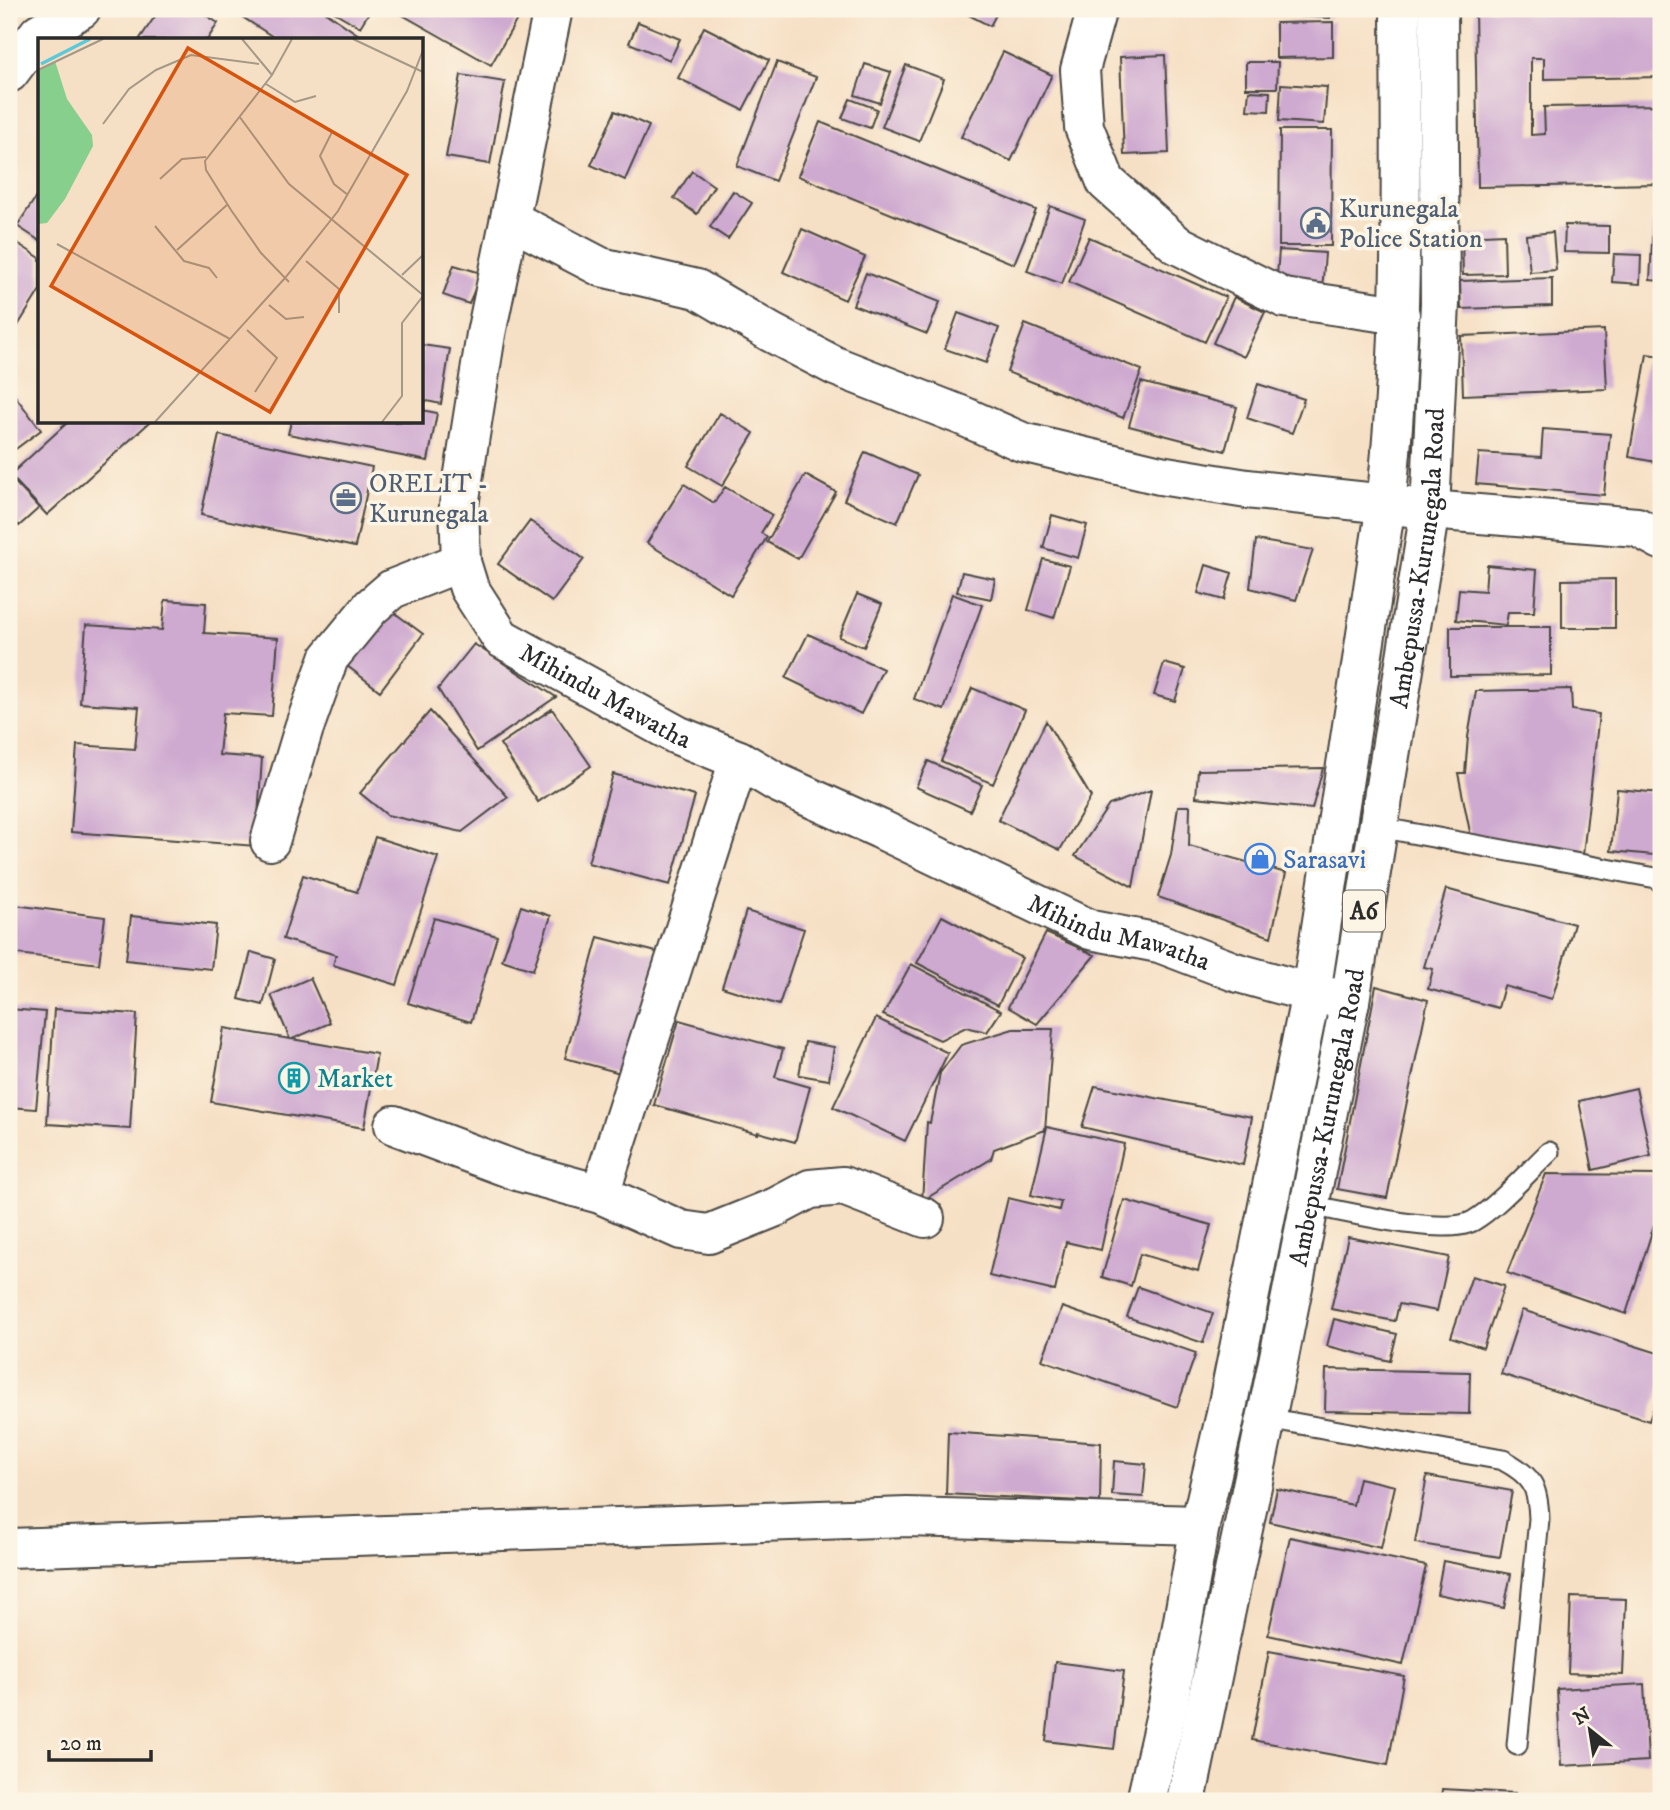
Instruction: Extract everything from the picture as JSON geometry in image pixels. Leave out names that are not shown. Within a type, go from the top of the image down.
[{"type":"main road","points":[[9,73],[39,33],[81,9]]},
{"type":"main road","name":"Mihindu Mawatha","points":[[553,9],[486,334],[459,505],[461,562],[469,588],[501,638],[677,735],[739,760],[778,783],[1091,930],[1159,943],[1235,972],[1350,1002]]},
{"type":"main road","points":[[1097,9],[1080,70],[1084,127],[1105,182],[1176,244],[1284,298],[1400,315]]},
{"type":"main road","name":"Ambepussa-Kurunegala Road","points":[[1146,1801],[1168,1705],[1200,1525],[1228,1404],[1311,993],[1386,503],[1394,435],[1400,315],[1400,9]]},
{"type":"main road","name":"Ambepussa-Kurunegala Road","points":[[1186,1801],[1350,1002],[1430,510],[1440,303],[1438,9]]},
{"type":"main road","points":[[511,220],[601,267],[698,289],[835,366],[1022,442],[1160,475],[1247,489],[1430,510],[1637,527],[1661,540]]},
{"type":"main road","points":[[270,841],[304,728],[330,659],[371,607],[392,589],[461,562]]},
{"type":"main road","points":[[600,1194],[739,760]]},
{"type":"main road","points":[[394,1125],[520,1172],[600,1194],[681,1230],[709,1234],[776,1207],[810,1189],[843,1186],[925,1217]]},
{"type":"main road","points":[[9,1548],[907,1517],[1200,1525]]},
{"type":"lane","points":[[1378,828],[1656,878],[1661,883]]},
{"type":"lane","points":[[1309,1205],[1434,1227],[1456,1227],[1472,1222],[1486,1211],[1549,1152]]},
{"type":"lane","points":[[1266,1418],[1503,1460],[1517,1467],[1531,1481],[1538,1495],[1539,1519],[1517,1745]]},
{"type":"building","points":[[160,9],[196,9],[218,23],[208,38],[140,38]]},
{"type":"building","points":[[230,9],[321,9],[363,38],[275,38]]},
{"type":"building","points":[[329,9],[371,9],[360,27]]},
{"type":"building","points":[[392,9],[523,9],[491,65]]},
{"type":"building","points":[[957,9],[999,9],[990,26]]},
{"type":"building","points":[[1297,9],[1331,9],[1330,18],[1297,16]]},
{"type":"building","points":[[1475,9],[1661,9],[1661,77],[1544,79],[1544,58],[1531,58],[1531,135],[1545,134],[1544,107],[1661,105],[1661,184],[1478,187]]},
{"type":"building","points":[[638,22],[680,39],[670,60],[629,43]]},
{"type":"building","points":[[1333,22],[1333,57],[1276,58],[1276,23]]},
{"type":"building","points":[[704,27],[769,60],[743,110],[678,78]]},
{"type":"building","points":[[1003,52],[1052,75],[1011,161],[961,137]]},
{"type":"building","points":[[1165,55],[1169,153],[1124,155],[1120,57]]},
{"type":"building","points":[[777,62],[816,77],[775,181],[737,166]]},
{"type":"building","points":[[1246,62],[1278,62],[1277,88],[1246,88]]},
{"type":"building","points":[[865,64],[891,72],[880,103],[855,95]]},
{"type":"building","points":[[906,65],[944,79],[919,141],[882,127]]},
{"type":"building","points":[[461,75],[505,82],[490,164],[446,157]]},
{"type":"building","points":[[1281,84],[1327,87],[1324,124],[1279,121]]},
{"type":"building","points":[[1249,91],[1270,92],[1269,111],[1247,110]]},
{"type":"building","points":[[850,99],[877,109],[870,128],[842,118]]},
{"type":"building","points":[[615,111],[649,126],[625,180],[591,165]]},
{"type":"building","points":[[820,122],[1036,210],[1014,264],[798,176]]},
{"type":"building","points":[[1280,130],[1332,130],[1331,246],[1279,246]]},
{"type":"building","points":[[692,171],[714,186],[697,214],[674,198]]},
{"type":"building","points":[[733,191],[752,203],[728,239],[710,227]]},
{"type":"building","points":[[38,194],[38,240],[17,226]]},
{"type":"building","points":[[1050,206],[1085,219],[1062,284],[1027,271]]},
{"type":"building","points":[[1653,224],[1661,224],[1661,281],[1650,280]]},
{"type":"building","points":[[1565,225],[1609,226],[1609,253],[1564,252]]},
{"type":"building","points":[[802,229],[865,257],[845,300],[783,272]]},
{"type":"building","points":[[1553,232],[1556,270],[1530,272],[1526,235]]},
{"type":"building","points":[[1504,234],[1505,274],[1463,275],[1462,236]]},
{"type":"building","points":[[1089,237],[1226,297],[1205,342],[1069,282]]},
{"type":"building","points":[[14,241],[38,257],[38,293],[9,340],[9,249]]},
{"type":"building","points":[[1279,250],[1325,253],[1322,292],[1276,288]]},
{"type":"building","points":[[1614,254],[1641,255],[1640,284],[1612,282]]},
{"type":"building","points":[[454,265],[481,273],[469,304],[443,295]]},
{"type":"building","points":[[866,273],[940,302],[927,334],[853,305]]},
{"type":"building","points":[[1552,278],[1552,306],[1461,309],[1460,281]]},
{"type":"building","points":[[1234,297],[1265,312],[1244,357],[1213,343]]},
{"type":"building","points":[[958,313],[999,328],[986,363],[945,349]]},
{"type":"building","points":[[1025,324],[1142,370],[1123,418],[1007,372]]},
{"type":"building","points":[[1604,330],[1607,389],[1463,395],[1461,336]]},
{"type":"building","points":[[424,345],[450,349],[441,404],[424,400]]},
{"type":"building","points":[[1647,354],[1661,356],[1661,463],[1629,457]]},
{"type":"building","points":[[1141,382],[1237,407],[1225,451],[1129,426]]},
{"type":"building","points":[[1258,384],[1304,399],[1292,433],[1247,418]]},
{"type":"building","points":[[9,388],[41,430],[9,454]]},
{"type":"building","points":[[424,410],[437,413],[428,461],[288,434],[290,424],[424,424]]},
{"type":"building","points":[[720,413],[754,433],[722,486],[688,466]]},
{"type":"building","points":[[66,424],[148,424],[47,515],[10,475]]},
{"type":"building","points":[[1543,429],[1610,434],[1604,495],[1476,484],[1479,453],[1541,457]]},
{"type":"building","points":[[219,435],[372,467],[355,547],[201,515]]},
{"type":"building","points":[[865,452],[918,475],[897,523],[844,500]]},
{"type":"building","points":[[805,475],[836,492],[798,559],[767,542]]},
{"type":"building","points":[[11,478],[39,508],[19,526],[9,514]]},
{"type":"building","points":[[684,484],[714,503],[725,487],[772,515],[761,533],[767,537],[731,595],[647,543]]},
{"type":"building","points":[[1052,515],[1087,525],[1078,558],[1043,548]]},
{"type":"building","points":[[530,521],[584,559],[552,602],[498,564]]},
{"type":"building","points":[[1256,540],[1313,550],[1296,600],[1250,588]]},
{"type":"building","points":[[1043,559],[1070,566],[1054,618],[1028,610]]},
{"type":"building","points":[[1206,565],[1232,573],[1224,600],[1198,593]]},
{"type":"building","points":[[1487,565],[1537,570],[1534,612],[1508,612],[1506,625],[1456,620],[1459,589],[1485,591]]},
{"type":"building","points":[[962,572],[995,579],[991,599],[957,592]]},
{"type":"building","points":[[1615,579],[1615,628],[1562,628],[1562,580]]},
{"type":"building","points":[[857,594],[882,604],[864,647],[839,637]]},
{"type":"building","points":[[952,594],[982,605],[944,710],[914,699]]},
{"type":"building","points":[[165,600],[206,603],[204,633],[278,638],[272,716],[223,713],[219,755],[262,758],[256,846],[71,832],[77,745],[135,749],[139,707],[80,703],[86,625],[162,630]]},
{"type":"building","points":[[388,608],[423,634],[380,691],[346,665]]},
{"type":"building","points":[[1450,627],[1551,627],[1551,675],[1450,676]]},
{"type":"building","points":[[808,634],[883,669],[861,714],[786,678]]},
{"type":"building","points":[[474,644],[556,697],[477,751],[438,689]]},
{"type":"building","points":[[1164,663],[1185,669],[1175,701],[1154,695]]},
{"type":"building","points":[[972,688],[1025,710],[993,784],[941,761]]},
{"type":"building","points":[[1571,689],[1572,710],[1599,714],[1583,855],[1471,837],[1458,773],[1465,773],[1476,691]]},
{"type":"building","points":[[552,709],[591,766],[538,802],[500,744]]},
{"type":"building","points":[[430,711],[508,797],[462,832],[387,815],[360,793]]},
{"type":"building","points":[[1046,721],[1091,797],[1060,850],[998,820]]},
{"type":"building","points":[[928,761],[982,785],[970,811],[916,787]]},
{"type":"building","points":[[1323,768],[1312,809],[1196,797],[1198,770]]},
{"type":"building","points":[[613,774],[695,796],[670,885],[588,863]]},
{"type":"building","points":[[1617,789],[1660,793],[1654,855],[1611,851]]},
{"type":"building","points":[[1151,790],[1133,887],[1075,856],[1109,805]]},
{"type":"building","points":[[1178,806],[1190,806],[1189,846],[1286,873],[1271,937],[1158,897],[1171,855]]},
{"type":"building","points":[[375,837],[438,857],[397,985],[333,965],[336,955],[283,939],[303,875],[357,892]]},
{"type":"building","points":[[1446,889],[1574,924],[1552,999],[1504,986],[1498,1008],[1428,989],[1433,969],[1424,967]]},
{"type":"building","points":[[15,905],[105,917],[99,964],[9,953]]},
{"type":"building","points":[[521,906],[551,916],[533,970],[502,960]]},
{"type":"building","points":[[746,911],[804,929],[779,1005],[722,987]]},
{"type":"building","points":[[131,916],[216,925],[211,969],[126,960]]},
{"type":"building","points":[[942,916],[1022,958],[998,1005],[917,963]]},
{"type":"building","points":[[434,918],[497,936],[471,1022],[408,1003]]},
{"type":"building","points":[[1046,933],[1095,955],[1037,1024],[1008,1007]]},
{"type":"building","points":[[598,937],[668,955],[635,1077],[565,1058]]},
{"type":"building","points":[[251,952],[275,959],[263,1005],[239,999]]},
{"type":"building","points":[[911,964],[1001,1011],[987,1032],[966,1027],[940,1040],[883,1015]]},
{"type":"building","name":"Market","points":[[310,978],[330,1023],[292,1039],[377,1054],[364,1128],[211,1102],[224,1028],[290,1039],[271,995]]},
{"type":"building","points":[[1376,986],[1428,1000],[1387,1198],[1337,1189]]},
{"type":"building","points":[[9,1009],[45,1012],[36,1109],[9,1107]]},
{"type":"building","points":[[54,1009],[137,1014],[130,1129],[47,1124]]},
{"type":"building","points":[[876,1018],[948,1053],[905,1141],[833,1107]]},
{"type":"building","points":[[679,1020],[783,1049],[775,1077],[810,1087],[795,1142],[654,1105]]},
{"type":"building","points":[[1013,1029],[1053,1029],[1045,1130],[994,1149],[991,1159],[922,1201],[927,1122],[930,1123],[940,1073],[961,1045]]},
{"type":"building","points":[[805,1042],[834,1047],[829,1080],[799,1075]]},
{"type":"building","points":[[1095,1086],[1252,1117],[1243,1165],[1082,1127]]},
{"type":"building","points":[[1636,1088],[1651,1156],[1593,1170],[1579,1101]]},
{"type":"building","points":[[1047,1127],[1124,1144],[1101,1250],[1066,1242],[1055,1291],[989,1276],[1008,1198],[1059,1210],[1061,1202],[1031,1195]]},
{"type":"building","points":[[1546,1174],[1661,1175],[1661,1203],[1626,1314],[1507,1273]]},
{"type":"building","points":[[1124,1200],[1211,1225],[1198,1271],[1140,1254],[1131,1286],[1102,1277]]},
{"type":"building","points":[[1348,1237],[1449,1257],[1437,1311],[1399,1304],[1395,1321],[1331,1309]]},
{"type":"building","points":[[1472,1276],[1504,1286],[1483,1348],[1451,1337]]},
{"type":"building","points":[[1138,1287],[1213,1313],[1203,1343],[1127,1317]]},
{"type":"building","points":[[1062,1307],[1196,1353],[1177,1407],[1042,1360]]},
{"type":"building","points":[[1522,1310],[1661,1354],[1661,1385],[1649,1421],[1501,1374]]},
{"type":"building","points":[[1334,1319],[1397,1334],[1390,1361],[1327,1346]]},
{"type":"building","points":[[1326,1369],[1470,1372],[1469,1414],[1325,1411]]},
{"type":"building","points":[[948,1432],[1101,1443],[1100,1502],[946,1494]]},
{"type":"building","points":[[1114,1461],[1146,1464],[1143,1497],[1112,1495]]},
{"type":"building","points":[[1427,1476],[1512,1491],[1500,1557],[1415,1543]]},
{"type":"building","points":[[1359,1478],[1395,1486],[1381,1548],[1270,1522],[1277,1489],[1353,1505]]},
{"type":"building","points":[[1290,1537],[1426,1566],[1403,1665],[1268,1635]]},
{"type":"building","points":[[1443,1561],[1511,1574],[1504,1608],[1437,1594]]},
{"type":"building","points":[[1571,1597],[1626,1599],[1623,1675],[1568,1673]]},
{"type":"building","points":[[1269,1651],[1404,1676],[1388,1765],[1252,1740]]},
{"type":"building","points":[[1055,1662],[1124,1671],[1114,1749],[1046,1741]]},
{"type":"building","points":[[1644,1684],[1648,1761],[1561,1766],[1557,1689]]},
{"type":"building","points":[[1442,1789],[1515,1793],[1514,1801],[1441,1801]]},
{"type":"place","name":"Kurunegala Police Station","points":[[1316,223]]},
{"type":"place","name":"ORELIT - Kurunegala","points":[[346,498]]},
{"type":"place","name":"Sarasavi","points":[[1260,859]]},
{"type":"place","name":"Market","points":[[294,1078]]}]
